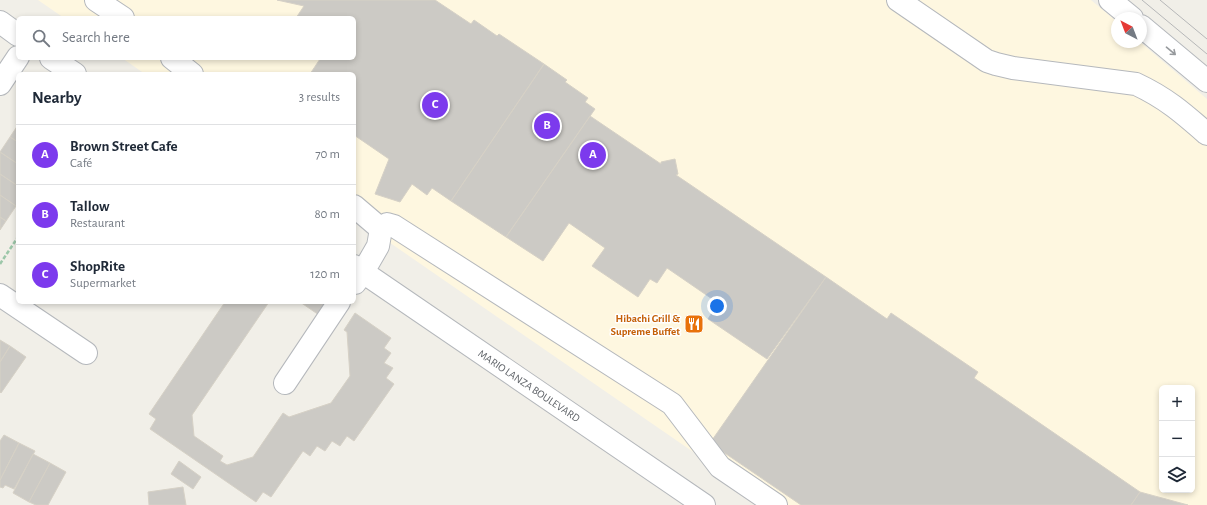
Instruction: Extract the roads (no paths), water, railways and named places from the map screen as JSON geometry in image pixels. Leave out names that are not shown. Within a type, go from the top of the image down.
[{"type":"street","points":[[96,0],[120,16]]},
{"type":"street","points":[[898,0],[987,61],[1013,68],[1136,84],[1155,93],[1172,104],[1207,134]]},
{"type":"street","points":[[1110,0],[1125,12]]},
{"type":"street","points":[[0,22],[16,34]]},
{"type":"street","points":[[1147,31],[1207,81]]},
{"type":"street","points":[[0,84],[16,60]]},
{"type":"street","points":[[54,60],[72,72]]},
{"type":"street","points":[[174,60],[190,72]]},
{"type":"street","points":[[356,208],[381,228]]},
{"type":"street","points":[[357,274],[378,246],[381,228],[387,224],[394,226],[672,404],[720,467],[776,505]]},
{"type":"street","name":"MARIO LANZA BOULEVARD","points":[[357,274],[704,505]]},
{"type":"street","points":[[0,295],[86,354]]},
{"type":"street","points":[[285,383],[339,304]]},
{"type":"tram line","points":[[1142,0],[1207,54]]},
{"type":"tram line","points":[[1160,0],[1207,39]]},
{"type":"place","name":"ShopRite","points":[[435,105]]},
{"type":"place","name":"Tallow","points":[[547,126]]},
{"type":"place","name":"Brown Street Cafe","points":[[593,155]]},
{"type":"place","name":"Hibachi Grill & Supreme Buffet","points":[[694,324]]}]
